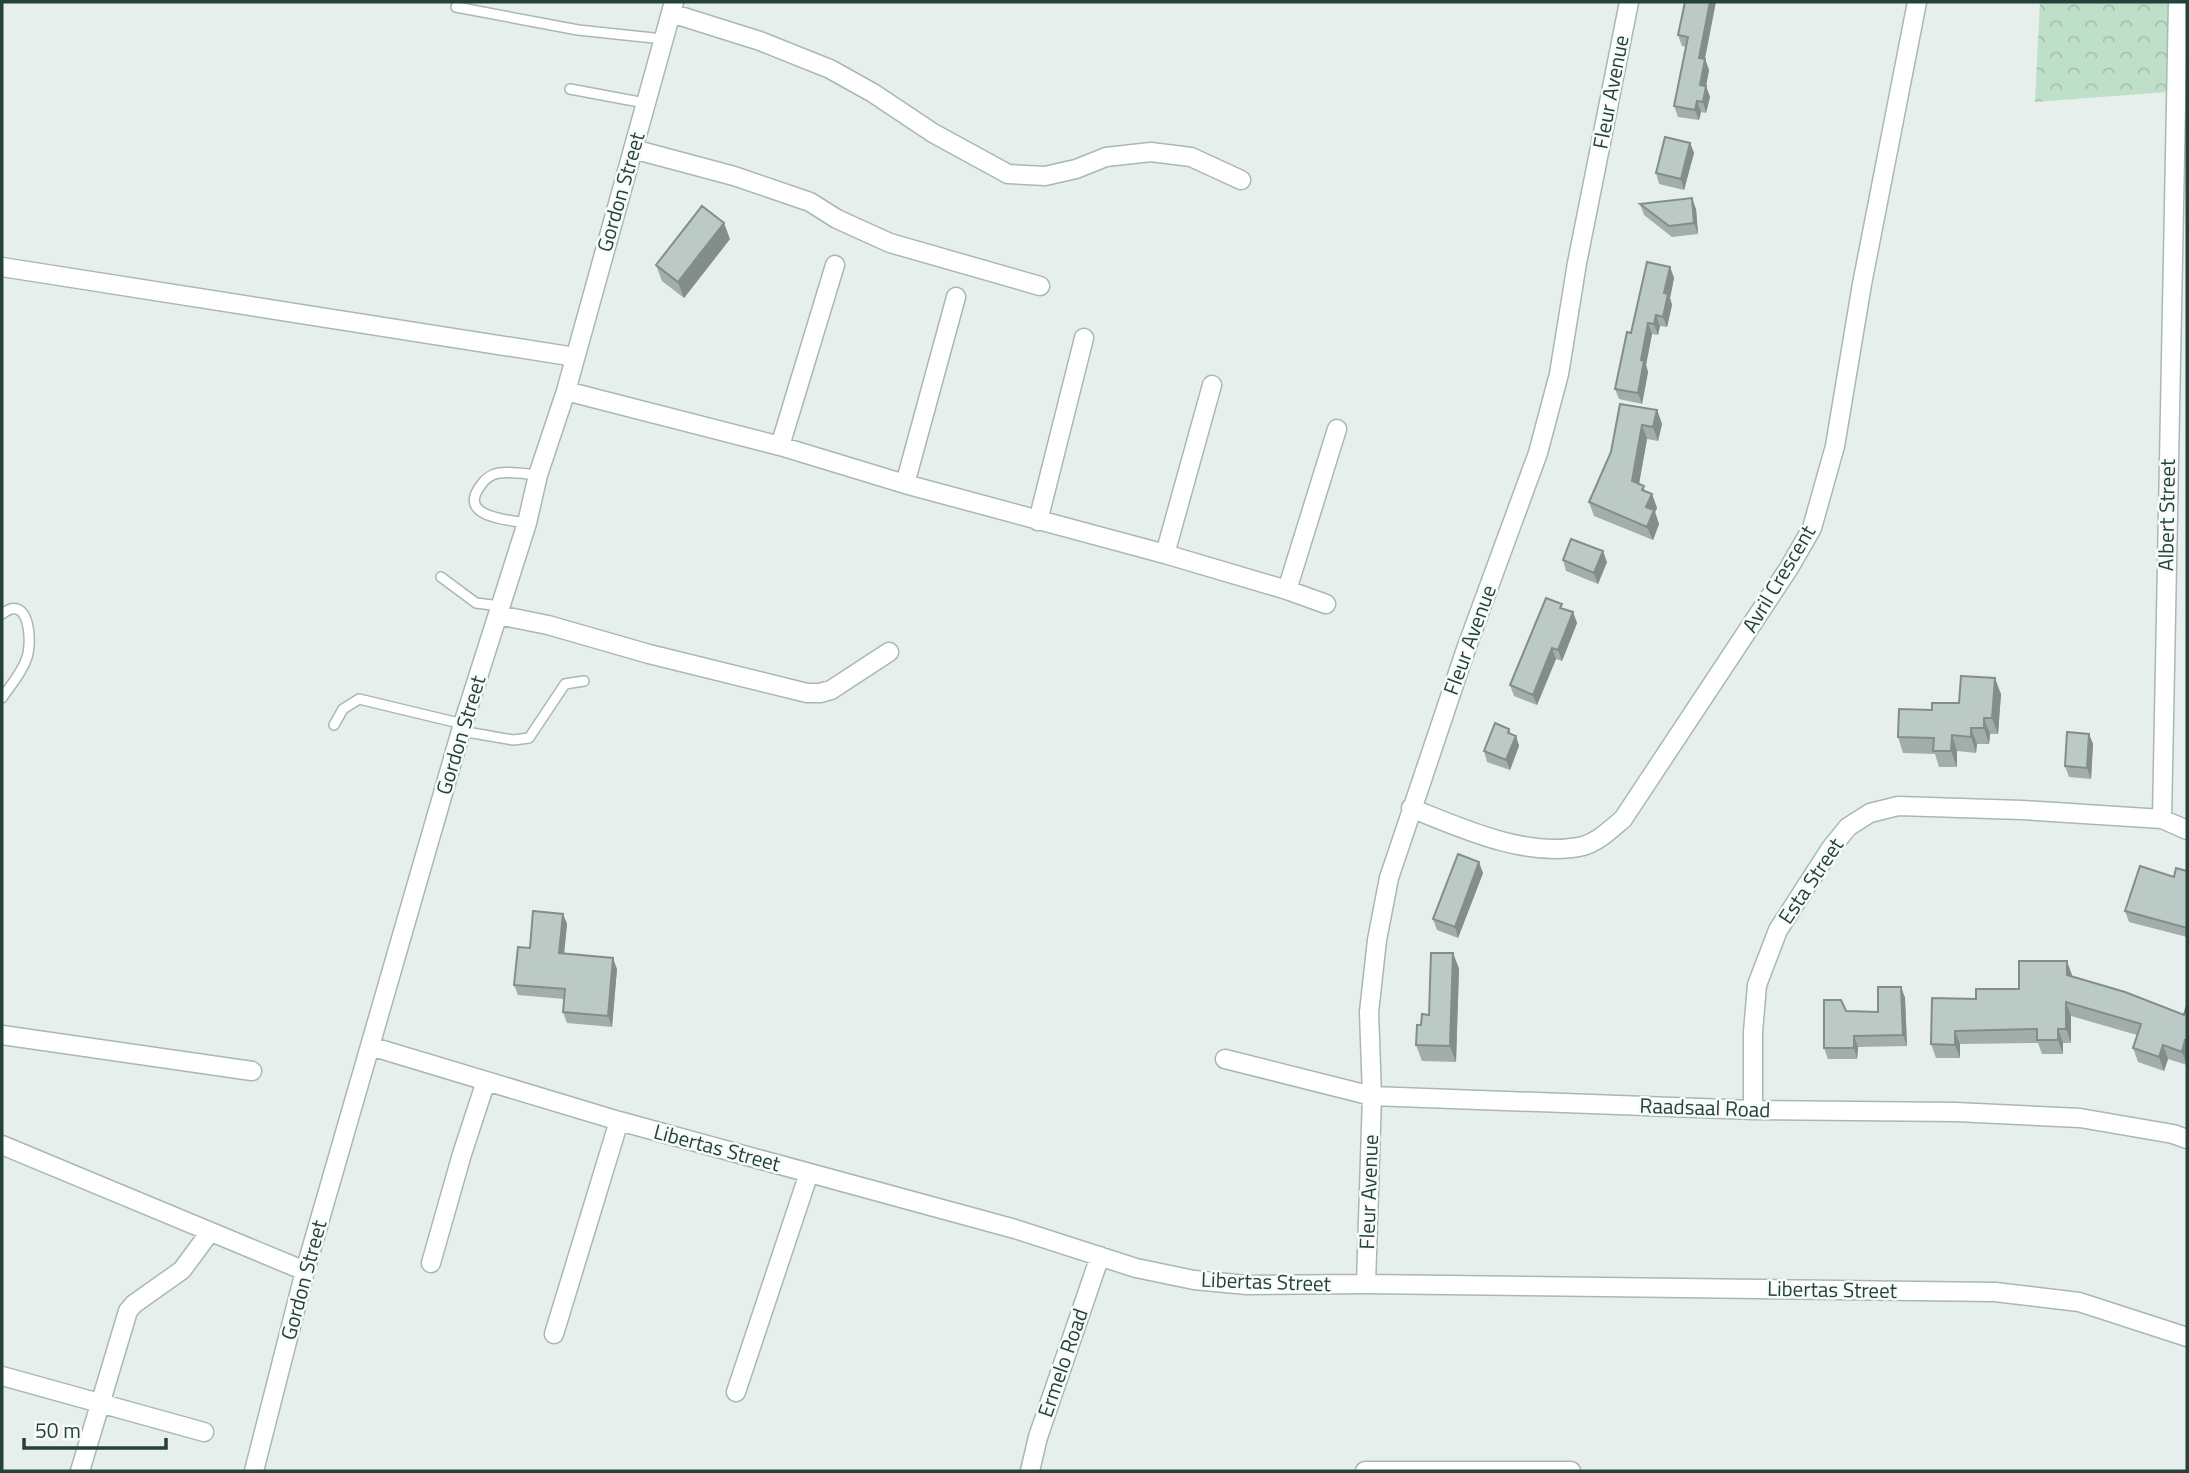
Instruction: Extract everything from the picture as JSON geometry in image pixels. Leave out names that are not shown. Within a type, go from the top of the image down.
[{"type":"street","name":"Fleur Avenue","points":[[1366,1284],[1372,1096],[1370,1012],[1377,940],[1390,878],[1411,808],[1538,453],[1559,374],[1577,264],[1629,2]]},
{"type":"street","name":"Avril Crescent","points":[[1411,808],[1479,835],[1514,844],[1561,848],[1583,846],[1597,839],[1623,819],[1789,568],[1812,528],[1835,446],[1862,284],[1917,2]]},
{"type":"street","name":"Albert Street","points":[[2162,819],[2178,2]]},
{"type":"street","name":"Gordon Street","points":[[254,1471],[305,1271],[462,727],[566,391],[673,7]]},
{"type":"street","points":[[673,7],[830,69],[873,93],[933,133],[1008,174],[1045,177],[1106,157],[1151,152],[1191,157],[1241,180]]},
{"type":"street","points":[[633,149],[734,176],[810,202],[837,219],[890,243],[1040,286]]},
{"type":"street","points":[[780,446],[835,265]]},
{"type":"street","points":[[2,267],[575,356]]},
{"type":"street","points":[[905,484],[956,297]]},
{"type":"street","points":[[1038,521],[1084,338]]},
{"type":"street","points":[[1165,554],[1212,385]]},
{"type":"street","points":[[566,391],[780,446],[905,484],[1165,554],[1326,604]]},
{"type":"street","points":[[1287,590],[1337,429]]},
{"type":"street","points":[[499,611],[661,657],[807,693],[831,690],[889,652]]},
{"type":"street","name":"Esta Street","points":[[1754,1110],[1753,1032],[1757,985],[1778,930],[1848,827],[1870,813],[1898,806],[2022,810],[2162,819],[2187,830]]},
{"type":"street","points":[[2,1035],[252,1071]]},
{"type":"street","name":"Libertas Street","points":[[370,1046],[619,1121],[1014,1229],[1136,1268],[1194,1280],[1247,1285],[1366,1284],[1995,1292],[2079,1302],[2187,1337]]},
{"type":"street","name":"Raadsaal Road","points":[[1225,1059],[1372,1096],[1754,1110],[1956,1112],[2080,1118],[2173,1134],[2187,1139]]},
{"type":"street","points":[[431,1263],[486,1081]]},
{"type":"street","points":[[554,1334],[619,1121]]},
{"type":"street","points":[[2,1145],[305,1271]]},
{"type":"street","points":[[736,1392],[809,1173]]},
{"type":"street","points":[[80,1471],[128,1311],[182,1270],[210,1232]]},
{"type":"street","name":"Ermelo Road","points":[[1030,1471],[1038,1437],[1100,1256]]},
{"type":"street","points":[[2,1376],[204,1432]]},
{"type":"street","points":[[1365,1471],[1571,1471]]},
{"type":"lane","points":[[456,8],[578,30],[663,39]]},
{"type":"lane","points":[[570,89],[645,103]]},
{"type":"lane","points":[[527,523],[494,518],[481,512],[476,507],[475,500],[478,488],[497,473],[538,475]]},
{"type":"lane","points":[[441,577],[476,603],[499,611]]},
{"type":"lane","points":[[2,614],[6,610],[17,610],[24,615],[30,626],[27,659],[2,698]]},
{"type":"lane","points":[[334,725],[343,709],[359,699],[513,740],[529,738],[565,684],[584,681]]},
{"type":"green space","points":[[2040,2],[2168,2],[2168,92],[2035,102]]},
{"type":"building","points":[[1685,2],[1710,2],[1699,58],[1705,59],[1700,85],[1706,86],[1703,102],[1697,101],[1695,110],[1674,106],[1688,37],[1678,35]]},
{"type":"building","points":[[1665,137],[1690,143],[1681,179],[1656,173]]},
{"type":"building","points":[[1692,198],[1694,223],[1669,226],[1640,204]]},
{"type":"building","points":[[702,206],[724,223],[678,282],[656,265]]},
{"type":"building","points":[[1647,262],[1670,267],[1664,293],[1668,294],[1663,317],[1656,315],[1654,324],[1648,323],[1638,393],[1615,389],[1627,332],[1631,333]]},
{"type":"building","points":[[1620,404],[1657,410],[1653,427],[1642,425],[1632,481],[1644,486],[1642,490],[1652,494],[1646,507],[1654,510],[1647,527],[1589,502],[1611,452]]},
{"type":"building","points":[[1571,539],[1603,551],[1594,573],[1563,560]]},
{"type":"building","points":[[1546,598],[1562,604],[1560,608],[1573,612],[1558,650],[1552,648],[1533,695],[1510,685]]},
{"type":"building","points":[[1961,676],[1995,678],[1992,718],[1984,718],[1984,728],[1971,728],[1971,737],[1952,735],[1951,751],[1933,751],[1934,738],[1898,737],[1899,709],[1932,710],[1932,703],[1959,703]]},
{"type":"building","points":[[1495,723],[1509,729],[1508,733],[1516,736],[1506,760],[1484,751]]},
{"type":"building","points":[[2067,732],[2089,734],[2087,768],[2065,766]]},
{"type":"building","points":[[1458,854],[1479,862],[1455,927],[1433,919]]},
{"type":"building","points":[[2140,866],[2174,877],[2176,868],[2187,871],[2187,928],[2125,911]]},
{"type":"building","points":[[533,911],[563,914],[559,953],[613,958],[608,1016],[563,1012],[565,989],[514,985],[518,947],[530,948]]},
{"type":"building","points":[[1431,953],[1453,953],[1450,1046],[1416,1045],[1417,1025],[1421,1025],[1422,1014],[1429,1015]]},
{"type":"building","points":[[2019,961],[2067,961],[2067,975],[2125,992],[2184,1015],[2187,1005],[2187,1041],[2185,1040],[2182,1052],[2163,1045],[2159,1057],[2133,1048],[2141,1024],[2066,1002],[2066,1029],[2058,1029],[2058,1040],[2037,1040],[2037,1029],[1955,1031],[1955,1045],[1931,1044],[1932,998],[1976,999],[1976,989],[2019,989]]},
{"type":"building","points":[[1878,987],[1901,987],[1903,1035],[1854,1036],[1854,1048],[1824,1048],[1824,1000],[1841,1000],[1846,1011],[1878,1012]]}]
